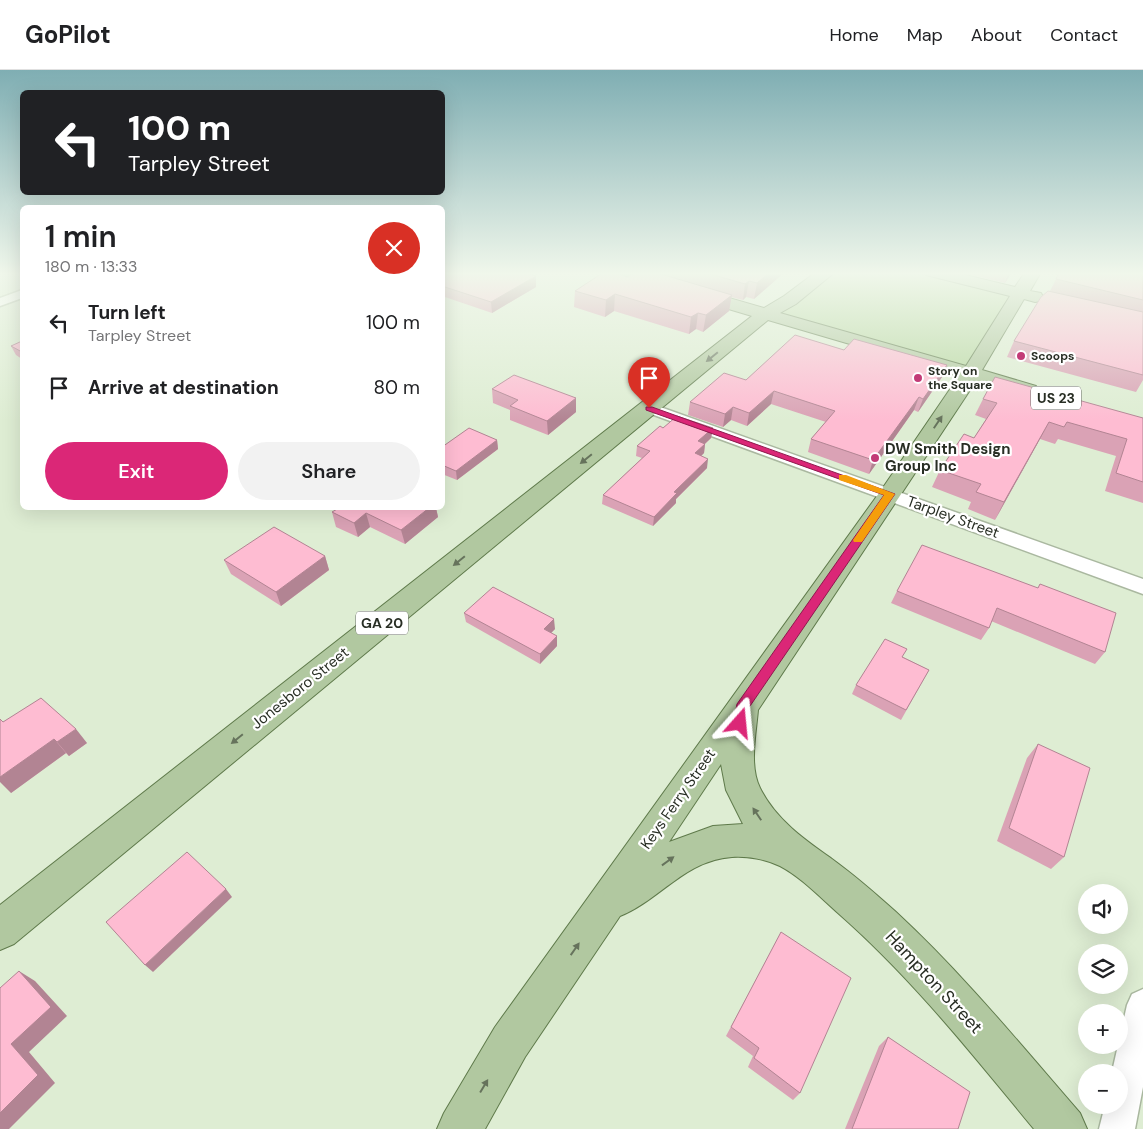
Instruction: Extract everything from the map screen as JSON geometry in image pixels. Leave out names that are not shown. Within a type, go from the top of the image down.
[{"type":"main road","name":"Jonesboro Street","points":[[0,930],[756,321]]},
{"type":"main road","name":"US 23","points":[[787,321],[1046,395]]},
{"type":"main road","name":"Keys Ferry Street","points":[[460,1129],[510,1042],[890,494],[970,373],[1001,321]]},
{"type":"main road","points":[[742,708],[738,765],[743,790],[758,817],[789,851]]},
{"type":"main road","points":[[601,911],[675,856],[704,845],[730,840],[752,841],[789,851]]},
{"type":"main road","name":"Hampton Street","points":[[789,851],[820,873],[881,925],[944,988],[1064,1129]]},
{"type":"street","name":"Tarpley Street","points":[[649,408],[1143,587]]},
{"type":"street","points":[[1117,1129],[1143,1005]]},
{"type":"green space","points":[[787,321],[1001,321],[970,373]]},
{"type":"building","points":[[1026,321],[1143,321],[1143,375],[1014,341]]},
{"type":"building","points":[[795,335],[844,350],[854,339],[947,365],[923,399],[919,397],[873,460],[811,439],[835,411],[774,391],[749,413],[733,407],[725,414],[690,402],[724,373],[746,380]]},
{"type":"building","points":[[20,342],[20,351],[11,346]]},
{"type":"building","points":[[514,375],[576,398],[547,421],[510,406],[518,400],[492,389]]},
{"type":"building","points":[[995,377],[1143,418],[1143,482],[1116,473],[1127,439],[1067,422],[1064,427],[1049,422],[1004,502],[976,492],[981,484],[940,470],[964,434],[974,438],[997,403],[983,399]]},
{"type":"building","points":[[677,416],[713,428],[698,441],[705,444],[695,453],[708,459],[674,492],[677,493],[654,517],[603,495],[650,451],[637,446],[660,426],[663,428]]},
{"type":"building","points":[[469,428],[497,440],[456,471],[445,466],[445,445]]},
{"type":"building","points":[[336,510],[426,510],[401,530],[366,513],[354,523],[332,512]]},
{"type":"building","points":[[274,527],[325,556],[276,592],[224,560]]},
{"type":"building","points":[[922,545],[1038,588],[1040,584],[1116,613],[1105,652],[997,608],[989,628],[897,591]]},
{"type":"building","points":[[493,587],[554,619],[544,629],[557,636],[540,654],[464,613]]},
{"type":"building","points":[[885,639],[907,649],[902,657],[929,670],[906,710],[856,685]]},
{"type":"building","points":[[41,698],[76,729],[57,742],[54,739],[0,777],[0,719],[3,722]]},
{"type":"building","points":[[1038,744],[1090,768],[1064,857],[1009,828]]},
{"type":"building","points":[[187,852],[226,889],[145,965],[106,922]]},
{"type":"building","points":[[781,932],[851,978],[800,1093],[754,1058],[759,1048],[731,1027]]},
{"type":"building","points":[[19,971],[51,1007],[11,1044],[38,1075],[0,1113],[0,988]]},
{"type":"building","points":[[888,1037],[970,1092],[958,1129],[852,1129]]},
{"type":"slow traffic","points":[[842,478],[890,494],[858,540]]},
{"type":"place","name":"Scoops","points":[[1021,356]]},
{"type":"place","name":"Story on the Square","points":[[918,378]]},
{"type":"place","name":"DW Smith Design Group Inc","points":[[875,458]]},
{"type":"route","points":[[649,408],[890,494],[742,708],[740,723]]}]
